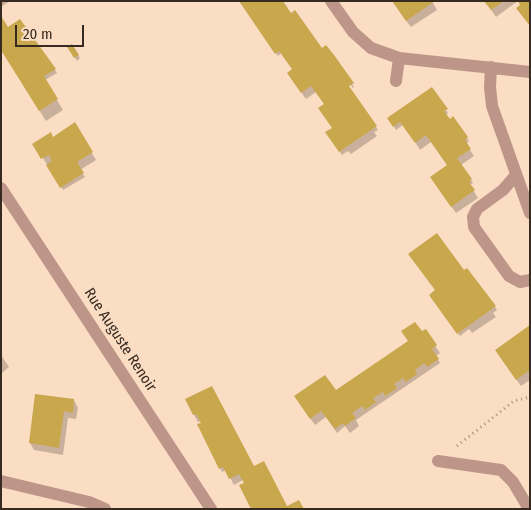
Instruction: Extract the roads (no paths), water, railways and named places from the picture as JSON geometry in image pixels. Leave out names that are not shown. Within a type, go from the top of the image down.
[{"type":"street","points":[[331,1],[353,32],[371,48],[399,58],[530,72]]},
{"type":"street","points":[[396,81],[399,58]]},
{"type":"street","points":[[491,67],[490,87],[492,106],[530,213]]},
{"type":"street","points":[[516,175],[503,190],[477,209],[473,217],[474,227],[510,276],[520,282],[530,280]]},
{"type":"street","name":"Rue Auguste Renoir","points":[[1,188],[212,509]]},
{"type":"street","points":[[438,460],[501,470],[512,482],[529,509]]},
{"type":"street","points":[[1,481],[89,502],[105,509]]}]
